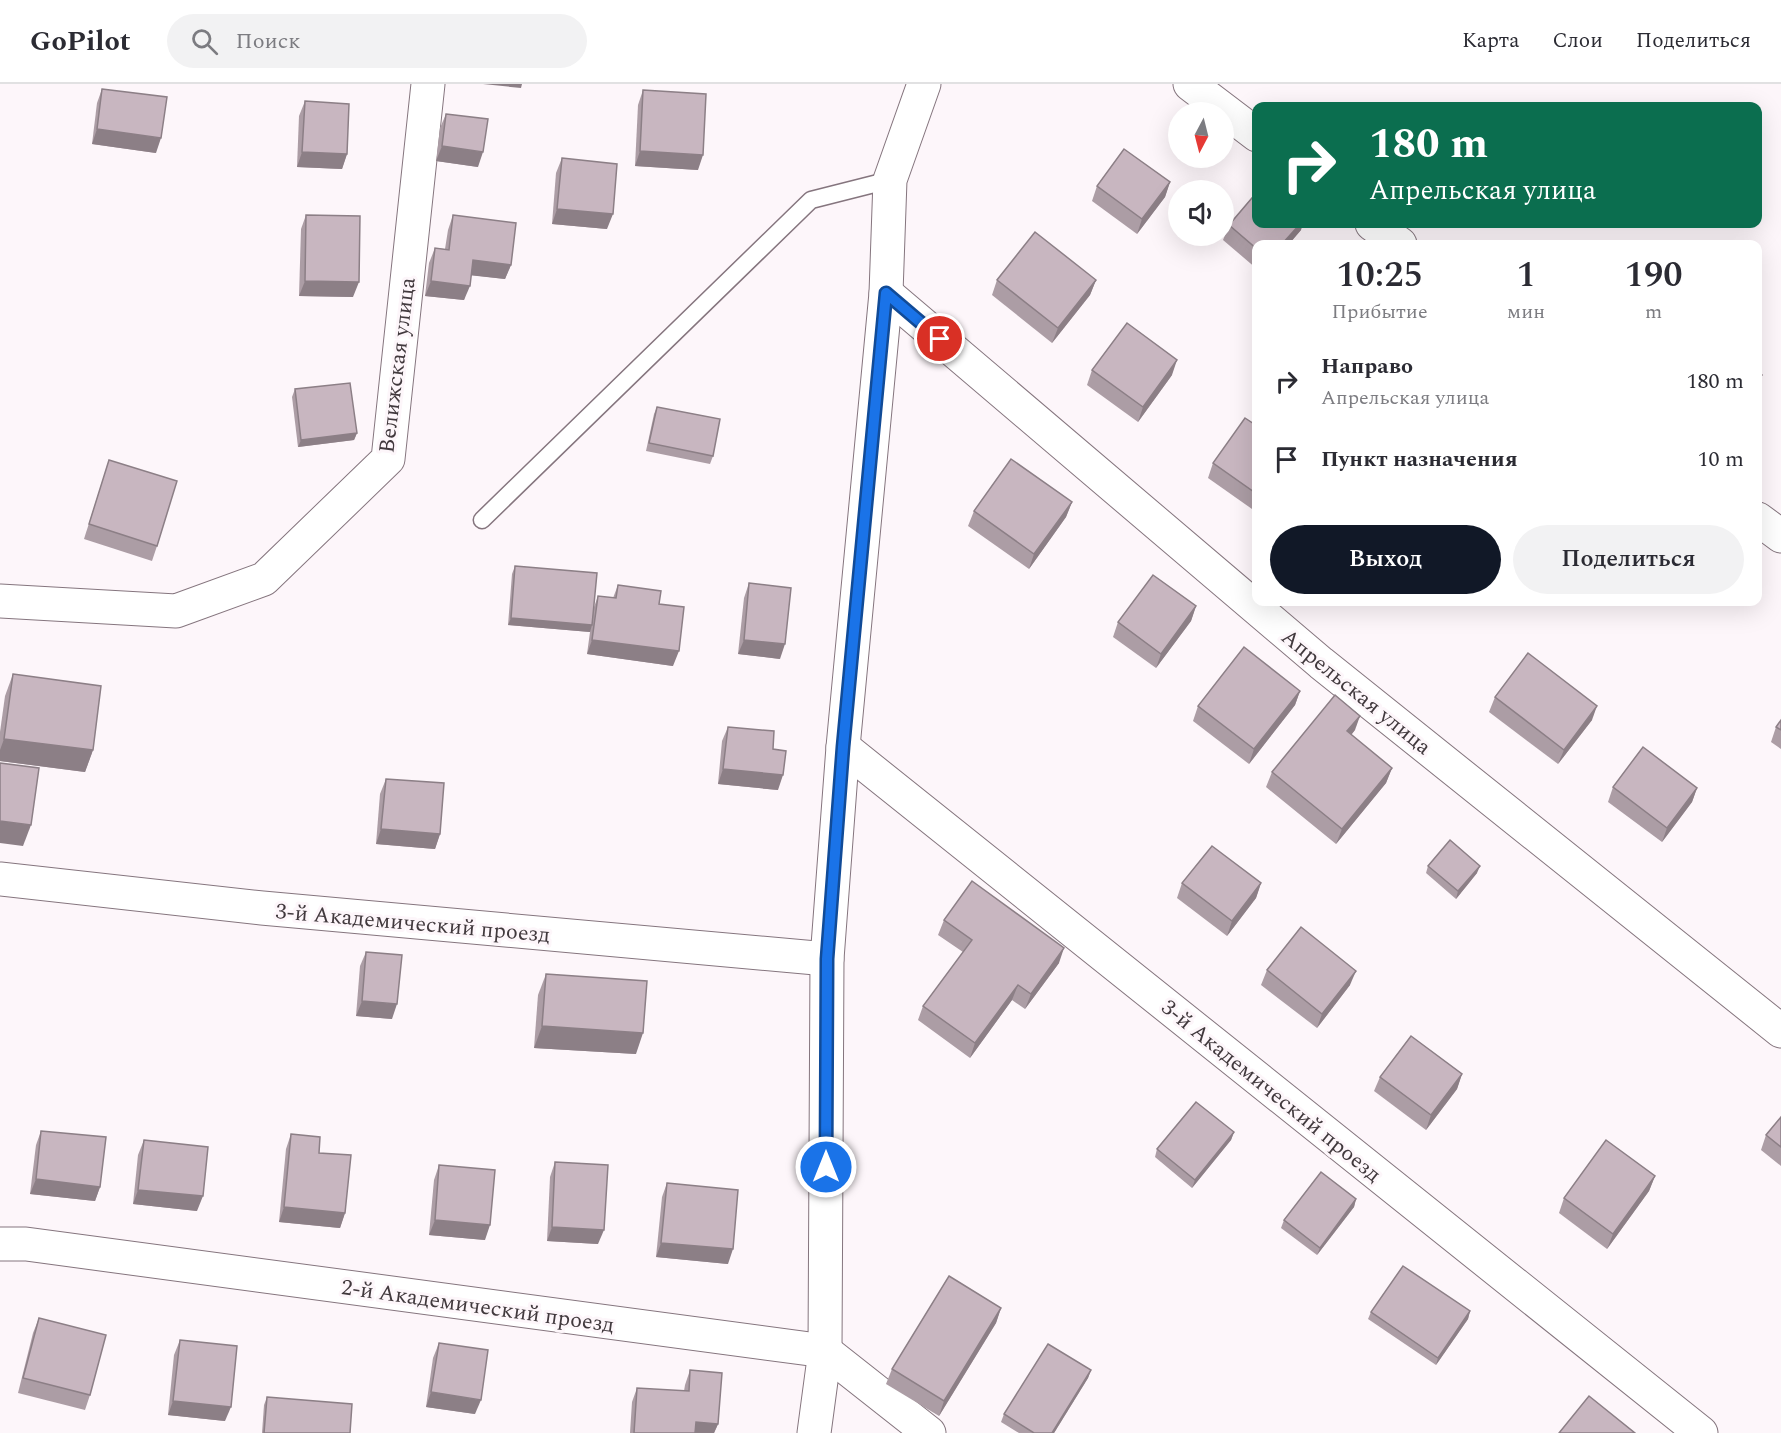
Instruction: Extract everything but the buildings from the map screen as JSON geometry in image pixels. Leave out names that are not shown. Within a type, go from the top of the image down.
[{"type":"street","name":"Велижская улица","points":[[0,601],[176,611],[264,579],[388,459],[428,84]]},
{"type":"street","points":[[814,1433],[825,1351],[827,959],[843,747],[886,293],[890,180],[924,84]]},
{"type":"street","points":[[1190,84],[1252,131]]},
{"type":"street","points":[[1378,228],[1394,240]]},
{"type":"street","name":"Апрельская улица","points":[[886,293],[1252,604]]},
{"type":"street","points":[[1762,522],[1781,537]]},
{"type":"street","name":"Апрельская улица","points":[[1254,606],[1321,663],[1781,1031]]},
{"type":"street","name":"3-й Академический проезд","points":[[843,747],[1701,1433]]},
{"type":"street","name":"3-й Академический проезд","points":[[0,879],[262,908],[827,959]]},
{"type":"street","name":"2-й Академический проезд","points":[[0,1244],[38,1246],[825,1351]]},
{"type":"street","points":[[825,1351],[929,1433]]},
{"type":"lane","points":[[482,520],[811,200],[890,180]]},
{"type":"route","points":[[826,1167],[827,959],[843,747],[886,293],[940,339]]}]
